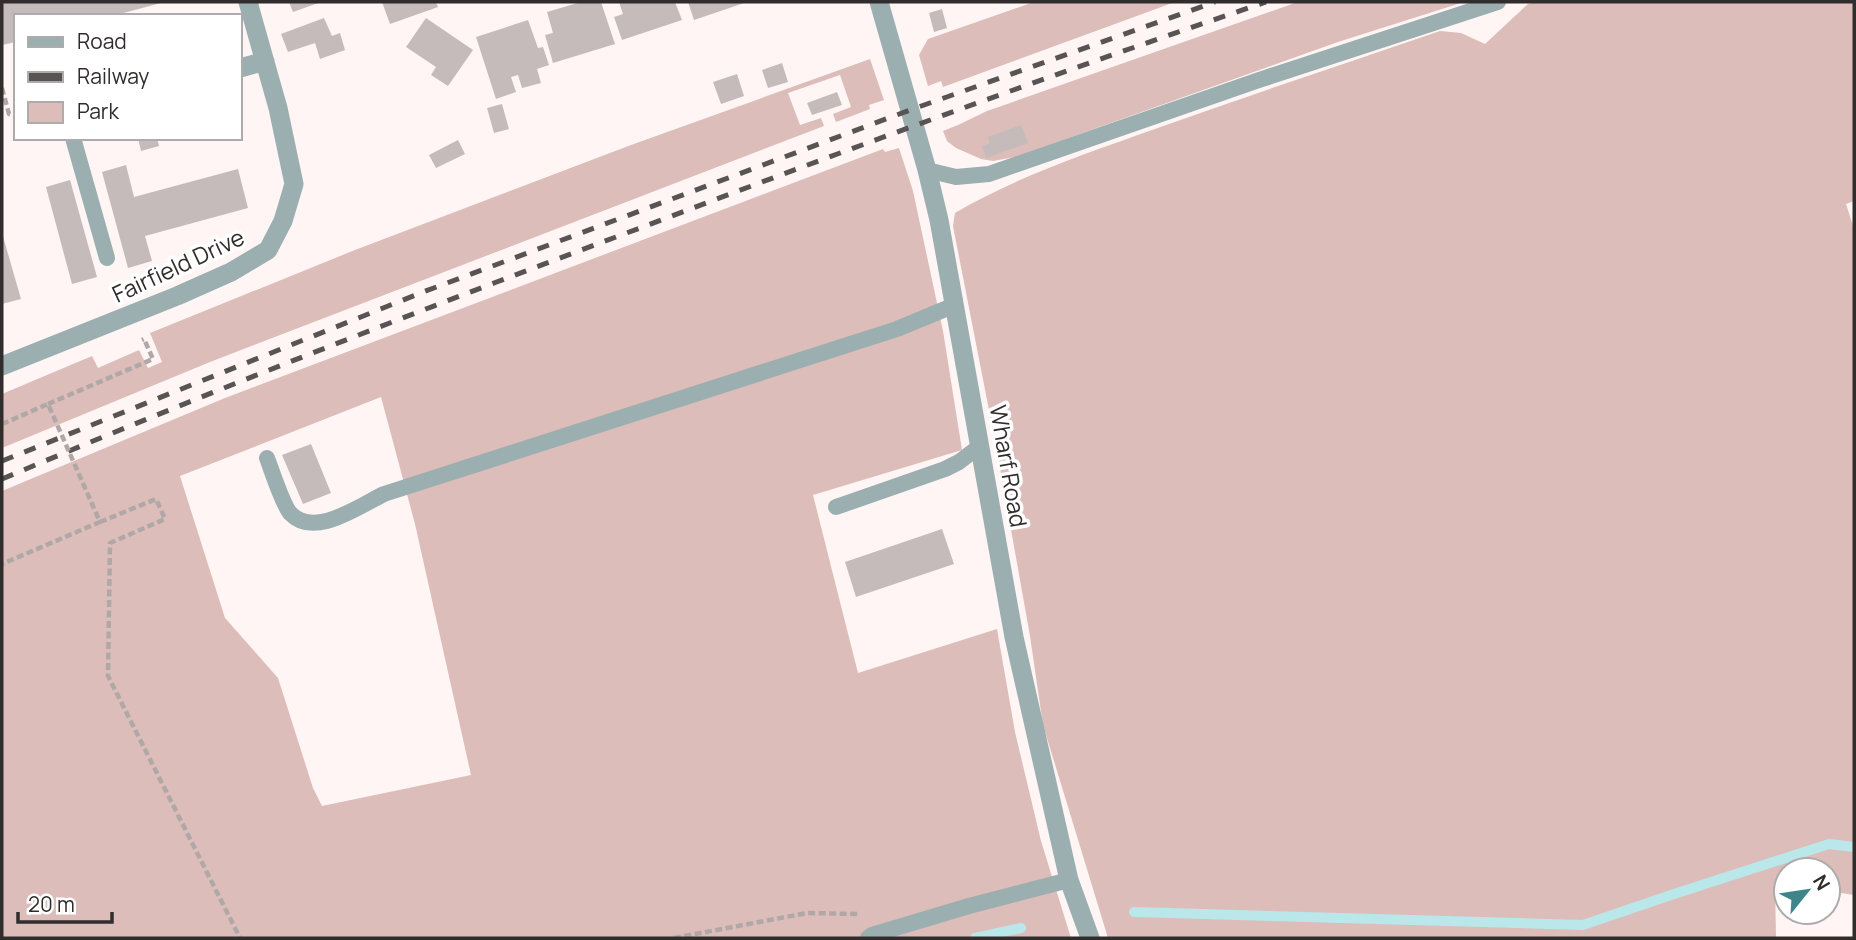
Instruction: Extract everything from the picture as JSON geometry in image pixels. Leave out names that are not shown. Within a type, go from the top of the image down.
[{"type":"street","name":"Fairfield Drive","points":[[2,366],[177,296],[231,272],[268,250],[283,221],[293,184],[278,108],[248,2]]},
{"type":"street","name":"Wharf Road","points":[[878,2],[939,220],[1014,637],[1069,880],[1090,938]]},
{"type":"street","points":[[242,67],[265,61]]},
{"type":"lane","points":[[927,170],[956,177],[989,174],[1259,80],[1498,2]]},
{"type":"lane","points":[[74,140],[107,258]]},
{"type":"lane","points":[[267,458],[289,511],[302,522],[326,522],[384,494],[897,330],[956,305]]},
{"type":"lane","points":[[836,507],[945,469],[980,446]]},
{"type":"lane","points":[[868,938],[969,906],[1069,880]]},
{"type":"path","points":[[2,88],[9,114],[14,115]]},
{"type":"path","points":[[2,424],[145,363]]},
{"type":"path","points":[[48,404],[100,523]]},
{"type":"path","points":[[2,564],[156,499],[165,519],[110,543],[108,676],[240,938]]},
{"type":"path","points":[[674,938],[807,914],[863,914]]},
{"type":"green space","points":[[1034,2],[1175,2],[943,87],[941,81],[928,86],[919,55],[928,39]]},
{"type":"green space","points":[[1298,2],[1464,2],[1338,42],[1015,157],[993,161],[981,159],[956,148],[947,141],[943,131],[987,111]]},
{"type":"green space","points":[[1854,2],[1854,201],[1846,204],[1854,229],[1854,895],[1842,893],[1842,856],[1772,856],[1772,926],[1776,926],[1776,938],[1108,938],[1043,725],[997,451],[953,226],[955,213],[1002,188],[1076,157],[1440,31],[1461,33],[1485,44],[1528,4]]},
{"type":"green space","points":[[870,59],[884,100],[869,105],[870,109],[836,122],[833,114],[851,107],[840,75],[788,93],[800,125],[821,118],[824,126],[210,362],[2,448],[2,394],[92,356],[98,368],[139,350],[148,368],[162,362],[150,333],[355,250],[631,145]]},
{"type":"green space","points":[[899,148],[913,191],[943,331],[962,450],[813,495],[858,673],[997,629],[1015,732],[1041,841],[1071,938],[2,938],[2,491],[225,398],[883,149],[885,152]],"holes":[[[381,397],[415,524],[471,775],[322,806],[313,788],[278,678],[225,618],[180,476]]]},
{"type":"building","points":[[161,2],[120,14],[14,14],[14,42],[2,45],[2,3]]},
{"type":"building","points":[[289,2],[321,2],[293,12]]},
{"type":"building","points":[[382,2],[436,2],[438,7],[390,24]]},
{"type":"building","points":[[581,2],[601,2],[615,44],[553,63],[545,35],[553,33],[547,12]]},
{"type":"building","points":[[619,2],[675,2],[682,20],[622,40],[614,17],[623,14]]},
{"type":"building","points":[[688,2],[747,2],[694,20]]},
{"type":"building","points":[[942,9],[947,28],[934,32],[929,13]]},
{"type":"building","points":[[324,18],[332,36],[340,33],[345,50],[320,59],[315,43],[288,52],[281,34]]},
{"type":"building","points":[[426,18],[473,50],[448,86],[431,75],[436,67],[406,47]]},
{"type":"building","points":[[528,20],[538,48],[543,47],[549,65],[537,69],[541,83],[522,88],[518,75],[511,77],[516,92],[496,99],[476,37]]},
{"type":"building","points":[[782,63],[788,82],[768,88],[762,70]]},
{"type":"building","points":[[737,74],[744,96],[721,104],[713,82]]},
{"type":"building","points":[[837,92],[842,105],[812,115],[807,103]]},
{"type":"building","points":[[502,104],[509,129],[494,133],[487,108]]},
{"type":"building","points":[[1021,125],[1028,143],[986,158],[982,146],[990,143],[988,137]]},
{"type":"building","points":[[138,140],[158,140],[159,146],[141,151]]},
{"type":"building","points":[[458,140],[465,154],[436,168],[429,155]]},
{"type":"building","points":[[126,165],[134,197],[238,169],[248,208],[145,236],[152,261],[128,268],[102,172]]},
{"type":"building","points":[[70,180],[97,277],[72,284],[46,187]]},
{"type":"building","points":[[2,233],[21,299],[2,304]]},
{"type":"building","points":[[311,444],[331,493],[303,504],[282,455]]},
{"type":"building","points":[[942,529],[954,564],[856,597],[845,562]]},
{"type":"waterway","points":[[1134,912],[1583,925],[1829,844],[1854,847]]},
{"type":"waterway","points":[[975,938],[1021,928]]},
{"type":"railway","points":[[2,461],[423,292],[910,110],[1215,2]]},
{"type":"railway","points":[[2,479],[240,382],[560,258],[952,112],[1266,2]]}]
